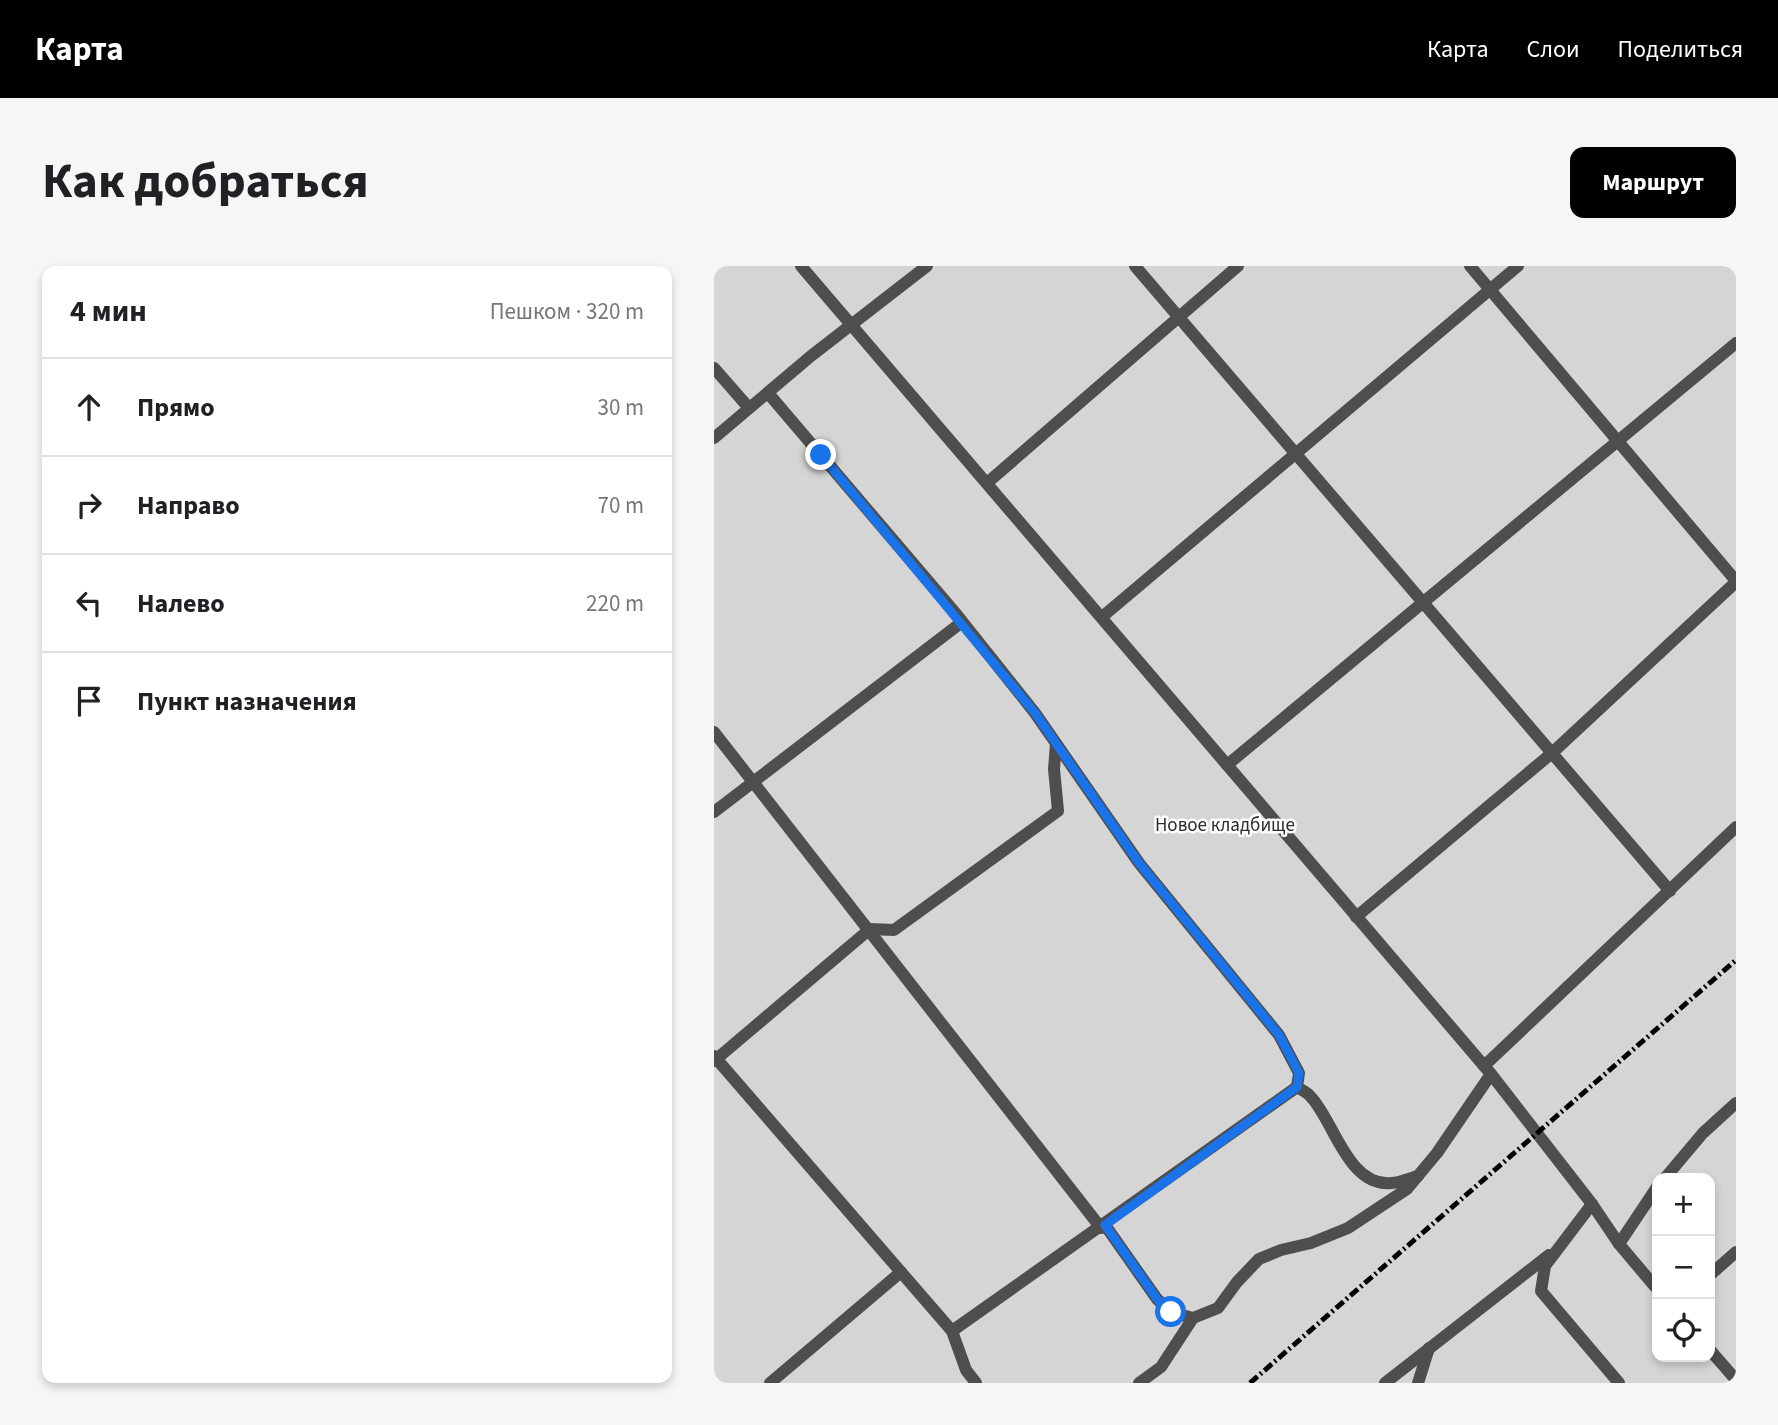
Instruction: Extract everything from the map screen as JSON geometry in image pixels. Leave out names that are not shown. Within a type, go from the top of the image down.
[{"type":"lane","points":[[801,266],[1487,1070],[1592,1204],[1619,1244],[1652,1283]]},
{"type":"lane","points":[[714,438],[927,266]]},
{"type":"lane","points":[[1135,266],[1670,891]]},
{"type":"lane","points":[[987,482],[1238,266]]},
{"type":"lane","points":[[1356,916],[1552,753],[1736,581],[1470,266]]},
{"type":"lane","points":[[1101,617],[1518,266]]},
{"type":"lane","points":[[1227,765],[1736,343]]},
{"type":"lane","points":[[714,368],[749,408]]},
{"type":"lane","points":[[768,393],[962,622],[1056,744],[1139,863],[1279,1035],[1299,1073],[1297,1087],[1103,1227],[952,1331]]},
{"type":"lane","points":[[714,812],[962,622]]},
{"type":"lane","points":[[714,732],[1157,1299],[1171,1312],[1193,1318]]},
{"type":"lane","points":[[976,1383],[966,1370],[952,1331],[715,1059],[870,929],[894,930],[1058,811],[1054,768],[1056,744]]},
{"type":"lane","points":[[1139,1383],[1161,1367],[1193,1318],[1218,1308],[1237,1282],[1259,1259],[1348,1228],[1407,1189],[1437,1153],[1487,1070],[1736,828]]},
{"type":"lane","points":[[1297,1087],[1311,1097],[1334,1137],[1353,1162],[1373,1181],[1391,1183],[1418,1176]]},
{"type":"lane","points":[[1669,1173],[1703,1133],[1736,1103]]},
{"type":"lane","points":[[1619,1244],[1652,1194]]},
{"type":"lane","points":[[1592,1204],[1545,1266],[1541,1291],[1619,1383]]},
{"type":"lane","points":[[1385,1383],[1558,1248]]},
{"type":"lane","points":[[1715,1271],[1736,1252]]},
{"type":"lane","points":[[770,1383],[901,1272]]},
{"type":"lane","points":[[1418,1383],[1423,1376],[1429,1348]]},
{"type":"lane","points":[[1715,1356],[1736,1380]]},
{"type":"green space","name":"Новое кладбище","points":[[714,266],[1736,266],[1736,1383],[714,1383]]},
{"type":"railway","points":[[1250,1383],[1736,960]]},
{"type":"route","points":[[821,455],[888,538],[957,615],[1035,713],[1139,863],[1279,1035],[1299,1073],[1297,1087],[1105,1225],[1157,1299],[1171,1312]]}]
